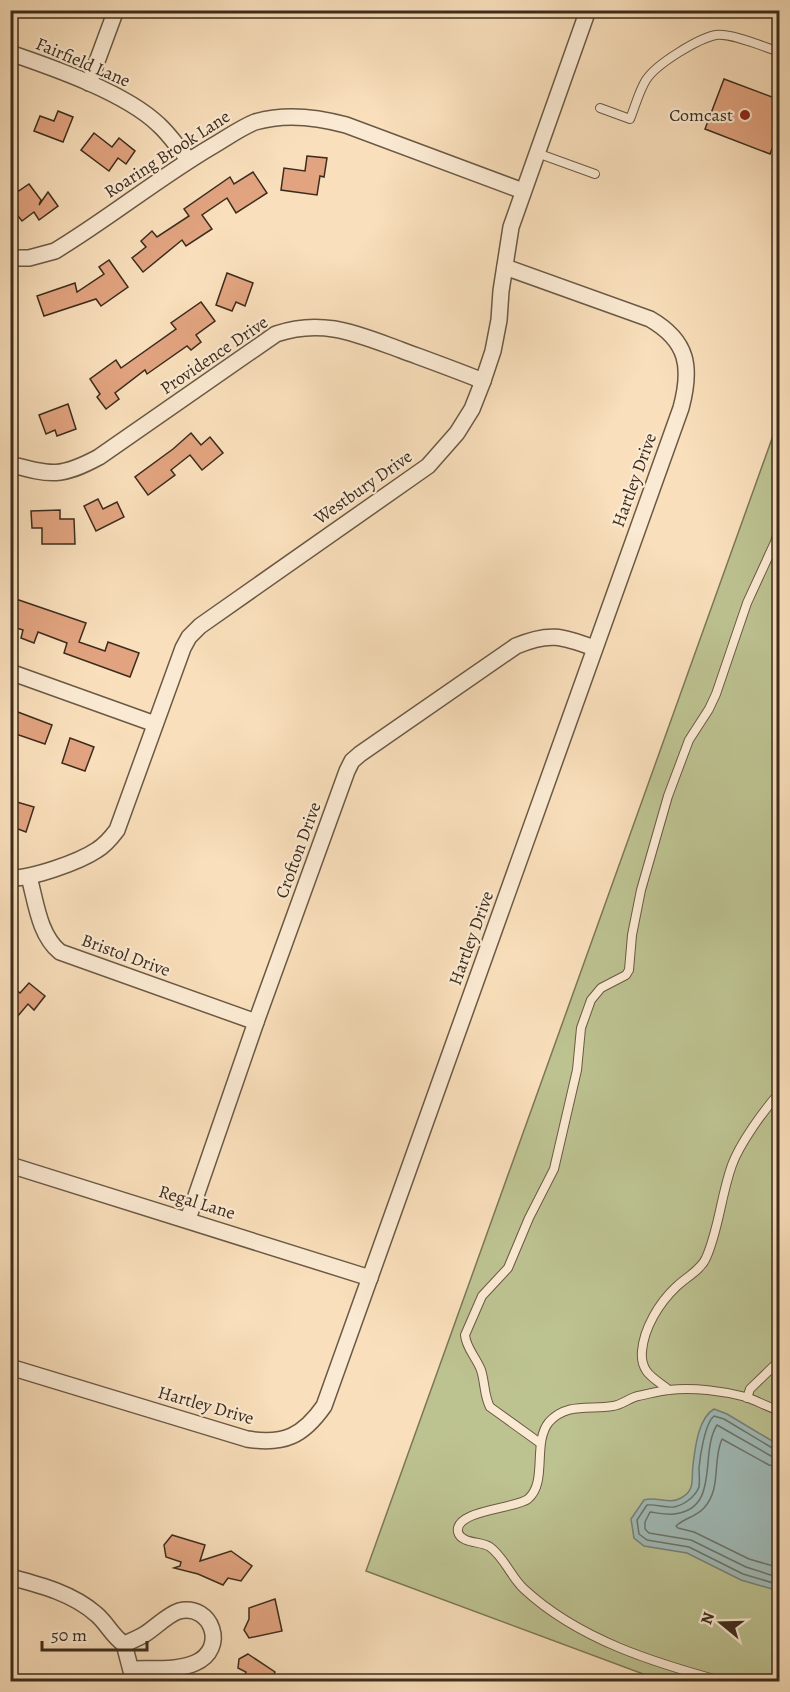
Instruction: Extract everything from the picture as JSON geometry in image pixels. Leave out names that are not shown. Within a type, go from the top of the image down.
[{"type":"street","points":[[89,84],[116,10]]},
{"type":"street","name":"Westbury Drive","points":[[10,878],[29,877],[88,855],[108,841],[117,830],[183,648],[189,637],[200,626],[428,466],[457,433],[472,409],[493,351],[500,320],[511,227],[588,10]]},
{"type":"street","name":"Fairfield Lane","points":[[10,53],[128,102],[159,125],[189,160]]},
{"type":"street","name":"Roaring Brook Lane","points":[[10,258],[29,258],[55,251],[189,160],[255,123],[286,116],[315,118],[346,125],[523,191]]},
{"type":"street","name":"Hartley Drive","points":[[10,1367],[263,1442],[286,1439],[306,1428],[324,1406],[686,390],[687,373],[680,344],[671,334],[650,319],[505,267]]},
{"type":"street","name":"Providence Drive","points":[[10,464],[45,473],[74,470],[99,457],[276,334],[293,329],[313,327],[348,331],[483,381]]},
{"type":"street","name":"Crofton Drive","points":[[188,1219],[256,1022],[352,761],[516,646],[550,636],[594,648]]},
{"type":"street","points":[[10,672],[154,724]]},
{"type":"street","name":"Bristol Drive","points":[[29,877],[44,931],[48,940],[60,952],[256,1022]]},
{"type":"street","name":"Regal Lane","points":[[10,1165],[370,1278]]},
{"type":"street","points":[[10,1577],[64,1594],[79,1601],[98,1615],[116,1638],[124,1644],[132,1675],[194,1664],[210,1651],[214,1641],[214,1632],[203,1616],[190,1610],[178,1611],[143,1635],[124,1644]]},
{"type":"lane","points":[[600,108],[630,119],[646,80],[665,60],[717,35],[742,39],[780,52]]},
{"type":"lane","points":[[537,153],[596,174]]},
{"type":"lane","points":[[540,1443],[490,1407],[486,1400],[486,1388],[481,1371],[465,1342],[465,1335],[482,1296],[508,1268],[529,1218],[554,1169],[577,1070],[581,1028],[586,1012],[595,993],[627,975],[629,970],[632,935],[641,890],[668,796],[689,740],[710,709],[747,603],[775,542],[780,525]]},
{"type":"lane","points":[[669,1390],[651,1378],[644,1368],[642,1352],[646,1335],[661,1304],[675,1287],[705,1260],[736,1155],[762,1113],[780,1092]]},
{"type":"lane","points":[[747,1398],[750,1389],[780,1360]]},
{"type":"lane","points":[[725,1682],[650,1659],[602,1640],[557,1614],[523,1588],[491,1548],[461,1537],[458,1531],[459,1527],[472,1515],[517,1504],[530,1497],[536,1484],[540,1443],[549,1422],[573,1407],[616,1406],[627,1402],[634,1396],[669,1390],[699,1391],[747,1398],[780,1411]]},
{"type":"green space","points":[[779,419],[779,1681],[662,1681],[366,1571]]},
{"type":"water","points":[[714,1409],[727,1414],[779,1445],[779,1591],[741,1580],[687,1553],[644,1546],[634,1538],[631,1519],[644,1500],[676,1500],[686,1495],[691,1488],[698,1434],[704,1419]]},
{"type":"building","name":"Comcast","points":[[724,79],[780,100],[780,129],[770,154],[705,129]]},
{"type":"building","points":[[58,111],[73,117],[63,142],[34,131],[40,116],[54,121]]},
{"type":"building","points":[[94,133],[112,147],[119,138],[135,151],[126,164],[118,158],[109,171],[81,150]]},
{"type":"building","points":[[307,156],[327,158],[324,177],[320,176],[317,195],[281,190],[284,168],[305,171]]},
{"type":"building","points":[[253,172],[267,193],[236,213],[227,198],[202,215],[212,229],[186,246],[182,240],[143,272],[132,258],[146,247],[141,241],[152,231],[157,237],[189,216],[184,209],[230,177],[234,184]]},
{"type":"building","points":[[29,184],[41,200],[39,205],[48,192],[58,206],[39,220],[34,212],[22,221],[10,206],[10,197]]},
{"type":"building","points":[[109,260],[128,287],[101,306],[96,299],[44,316],[37,296],[75,283],[77,292],[104,274],[99,267]]},
{"type":"building","points":[[227,273],[253,283],[245,306],[236,302],[232,311],[216,305]]},
{"type":"building","points":[[201,302],[215,321],[196,335],[201,342],[191,350],[187,346],[147,374],[145,370],[115,393],[119,399],[106,409],[97,397],[100,394],[90,379],[116,360],[121,368],[176,329],[171,323]]},
{"type":"building","points":[[68,404],[76,429],[57,436],[55,430],[46,434],[39,415]]},
{"type":"building","points":[[191,433],[201,445],[210,437],[223,453],[202,470],[190,455],[171,470],[175,475],[148,495],[135,477]]},
{"type":"building","points":[[98,499],[103,509],[117,502],[124,517],[96,531],[84,506]]},
{"type":"building","points":[[60,510],[60,519],[74,519],[75,544],[42,544],[42,528],[32,528],[31,511]]},
{"type":"building","points":[[13,598],[86,623],[79,642],[105,651],[108,642],[139,653],[130,677],[64,653],[67,643],[38,632],[34,643],[21,638],[23,630],[10,626],[10,604]]},
{"type":"building","points":[[10,709],[52,725],[45,744],[10,732]]},
{"type":"building","points":[[70,738],[94,747],[85,771],[62,763]]},
{"type":"building","points":[[10,800],[34,807],[26,832],[10,826]]},
{"type":"building","points":[[29,983],[45,996],[34,1010],[28,1004],[17,1017],[10,1012],[10,994],[15,989],[20,993]]},
{"type":"building","points":[[172,1535],[205,1545],[200,1561],[231,1551],[252,1566],[241,1581],[228,1578],[223,1585],[198,1574],[174,1568],[180,1566],[181,1562],[166,1557],[164,1545]]},
{"type":"building","points":[[275,1599],[282,1631],[249,1638],[244,1630],[249,1619],[249,1608]]},
{"type":"building","points":[[248,1654],[275,1672],[270,1682],[242,1682],[246,1672],[238,1668],[239,1659]]},
{"type":"place","name":"Comcast","points":[[745,115]]}]
